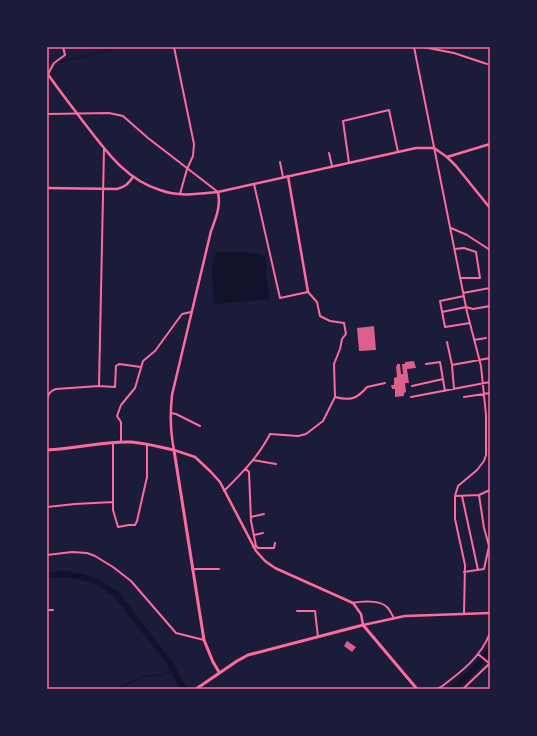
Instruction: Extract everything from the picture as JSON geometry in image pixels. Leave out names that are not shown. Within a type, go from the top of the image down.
[{"type":"main road","points":[[47,74],[122,169],[142,183],[160,190],[180,194],[196,195],[218,192],[332,166],[426,147],[434,148],[447,157],[490,208]]},
{"type":"main road","points":[[447,157],[490,144]]},
{"type":"main road","points":[[288,176],[308,292]]},
{"type":"main road","points":[[47,188],[117,189],[128,184],[133,177]]},
{"type":"main road","points":[[218,192],[218,212],[211,231],[191,312],[172,395],[170,413],[171,433],[204,640],[212,662],[219,672]]},
{"type":"main road","points":[[47,450],[121,442],[147,444],[174,450],[185,453],[200,461],[220,482],[254,547],[265,561],[275,568],[352,602],[361,614],[363,625],[417,689]]},
{"type":"main road","points":[[196,689],[219,672],[248,655],[363,625],[405,616],[490,614]]},
{"type":"street","points":[[47,74],[54,63],[65,55],[63,47]]},
{"type":"street","points":[[174,47],[194,144],[193,156],[187,169],[180,194]]},
{"type":"street","points":[[414,47],[466,307],[484,383],[486,455],[484,461],[477,470],[458,486],[455,496],[456,519],[465,565],[464,614]]},
{"type":"street","points":[[423,47],[454,53],[486,64]]},
{"type":"street","points":[[349,163],[343,121],[389,110],[398,152]]},
{"type":"street","points":[[47,114],[109,114],[123,116],[187,169],[218,192]]},
{"type":"street","points":[[99,386],[104,148]]},
{"type":"street","points":[[329,153],[332,166]]},
{"type":"street","points":[[280,162],[283,177]]},
{"type":"street","points":[[224,491],[246,469],[265,444],[270,434],[298,436],[306,434],[323,421],[335,397],[334,364],[342,339],[346,334],[344,323],[330,321],[320,316],[317,302],[308,292],[280,298],[254,184]]},
{"type":"street","points":[[451,228],[467,235],[490,250]]},
{"type":"street","points":[[455,250],[464,248],[476,252],[480,278],[461,278]]},
{"type":"street","points":[[464,292],[490,288]]},
{"type":"street","points":[[464,296],[440,300],[445,327],[470,323]]},
{"type":"street","points":[[442,312],[466,307],[474,309],[490,306]]},
{"type":"street","points":[[121,442],[121,422],[117,416],[122,405],[135,388],[143,361],[155,351],[182,314],[185,312],[191,312]]},
{"type":"street","points":[[474,340],[486,338]]},
{"type":"street","points":[[447,342],[452,365],[454,389]]},
{"type":"street","points":[[452,365],[490,358]]},
{"type":"street","points":[[426,364],[440,362],[445,390]]},
{"type":"street","points":[[47,400],[48,395],[52,390],[56,389],[99,386],[115,387],[117,364],[141,367]]},
{"type":"street","points":[[412,386],[443,379]]},
{"type":"street","points":[[411,397],[490,382]]},
{"type":"street","points":[[335,397],[352,399],[362,393],[367,387],[385,383]]},
{"type":"street","points":[[464,397],[490,392]]},
{"type":"street","points":[[170,413],[176,414],[200,426]]},
{"type":"street","points":[[114,442],[113,510],[118,527],[135,525],[139,514],[147,477],[147,444]]},
{"type":"street","points":[[253,460],[276,464]]},
{"type":"street","points":[[246,469],[249,472],[254,547],[274,548],[275,543]]},
{"type":"street","points":[[455,496],[479,495],[490,490]]},
{"type":"street","points":[[464,572],[484,569],[489,546],[484,528],[479,495]]},
{"type":"street","points":[[462,496],[478,570]]},
{"type":"street","points":[[47,507],[113,502]]},
{"type":"street","points":[[251,517],[264,514]]},
{"type":"street","points":[[254,535],[263,532]]},
{"type":"street","points":[[47,555],[72,552],[87,553],[95,556],[113,567],[130,581],[176,633],[204,640]]},
{"type":"street","points":[[192,569],[219,569]]},
{"type":"street","points":[[352,602],[383,604],[388,608],[394,618]]},
{"type":"street","points":[[47,610],[53,610]]},
{"type":"street","points":[[297,611],[315,611],[318,637]]},
{"type":"street","points":[[437,689],[471,663],[479,654],[490,633]]},
{"type":"street","points":[[463,689],[489,663],[479,654]]},
{"type":"shaded area","points":[[216,252],[254,253],[266,257],[266,276],[270,299],[218,304],[214,303],[212,268]]},
{"type":"building","points":[[374,326],[376,350],[359,351],[357,328]]},
{"type":"building","points":[[414,361],[416,368],[407,369],[409,383],[405,383],[406,392],[404,393],[404,396],[395,397],[395,389],[392,389],[391,385],[394,385],[394,378],[397,377],[397,364],[400,364],[401,374],[403,374],[402,364],[405,364],[405,362]]},
{"type":"building","points":[[347,641],[356,647],[352,652],[344,646]]},
{"type":"waterway","points":[[53,75],[59,62],[123,47]]},
{"type":"waterway","points":[[47,112],[48,86],[50,82]]},
{"type":"waterway","points":[[47,117],[47,122]]},
{"type":"waterway","points":[[47,575],[65,574],[82,577],[98,582],[116,594],[169,662],[184,689]]},
{"type":"waterway","points":[[451,689],[462,681],[482,661],[490,650]]},
{"type":"waterway","points":[[116,689],[142,677],[160,675],[174,671]]}]
